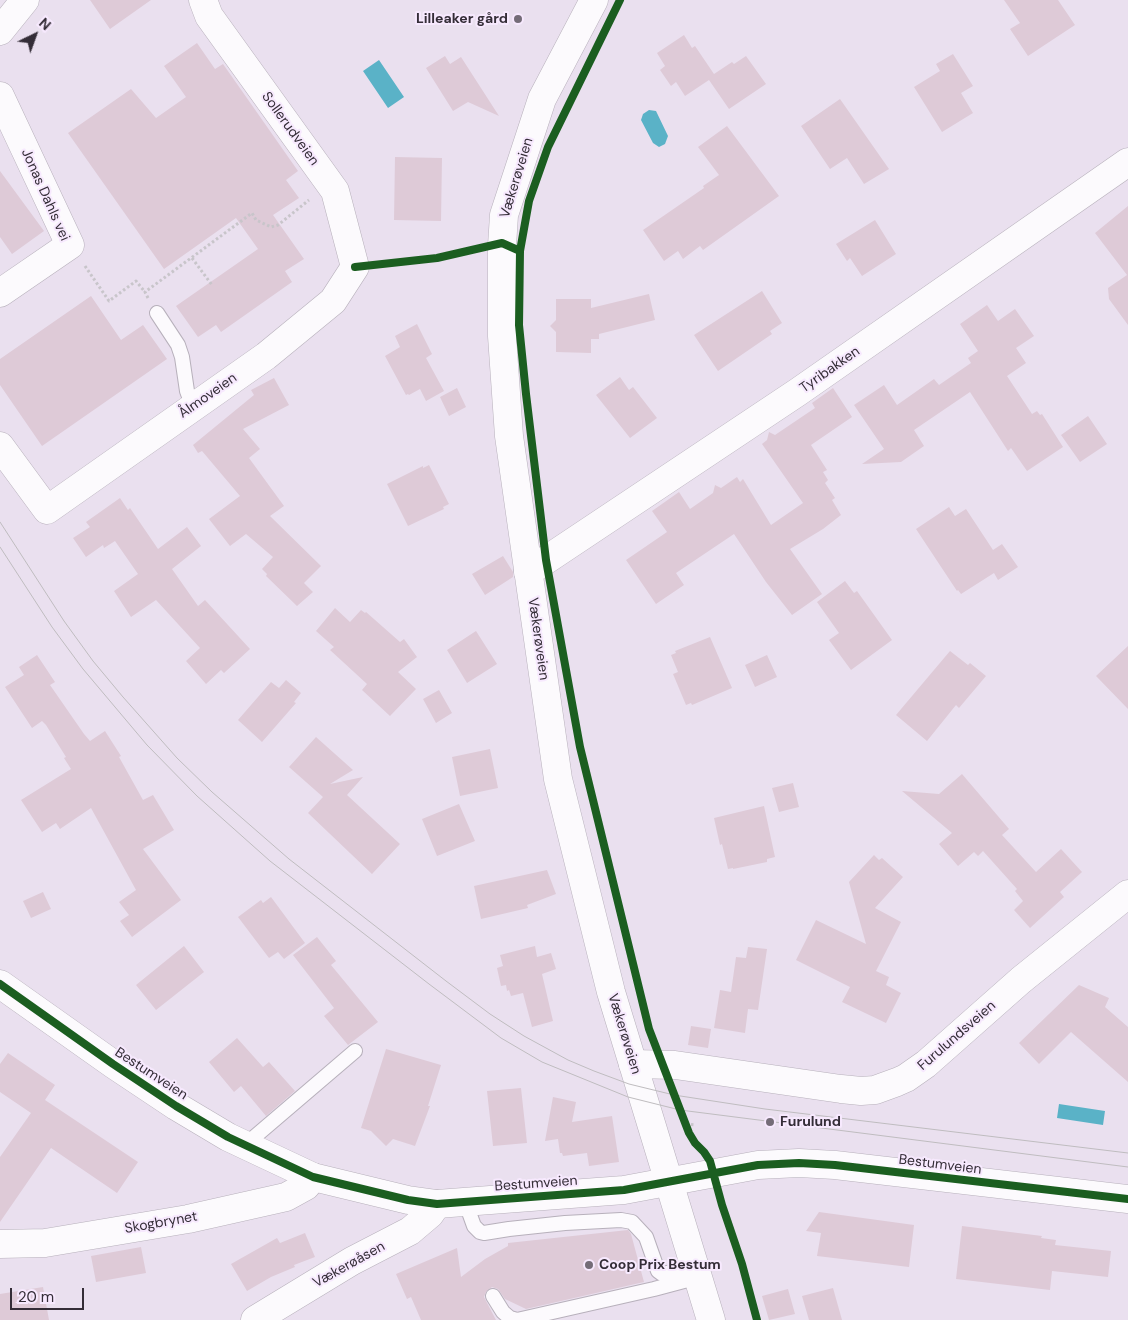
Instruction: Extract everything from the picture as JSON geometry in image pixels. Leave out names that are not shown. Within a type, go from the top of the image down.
[{"type":"street","points":[[0,31],[25,0]]},
{"type":"street","name":"Sollerudveien","points":[[203,0],[209,16],[335,191],[355,267]]},
{"type":"street","name":"Vækerøveien","points":[[594,0],[542,100],[504,215],[502,336],[509,436],[558,779],[611,992],[711,1320]]},
{"type":"street","name":"Jonas Dahls vei","points":[[0,96],[70,245],[0,293]]},
{"type":"street","name":"Tyribakken","points":[[528,572],[798,392],[1128,162]]},
{"type":"street","name":"Ålmoveien","points":[[0,446],[47,510],[266,356],[333,301],[355,267]]},
{"type":"street","name":"Furulundsveien","points":[[633,1064],[675,1065],[848,1090],[875,1090],[906,1078],[926,1064],[1036,968],[1128,894]]},
{"type":"street","name":"Bestumveien","points":[[0,984],[176,1106],[245,1145],[313,1177],[399,1198],[436,1204],[624,1190],[758,1165],[799,1163],[835,1165],[1128,1199]]},
{"type":"street","name":"Skogbrynet","points":[[0,1244],[45,1243],[197,1217],[286,1197],[306,1186],[313,1177]]},
{"type":"street","name":"Vækerøåsen","points":[[255,1320],[352,1260],[410,1231],[430,1214],[436,1204]]},
{"type":"lane","points":[[156,313],[178,345],[187,392],[193,407]]},
{"type":"lane","points":[[245,1145],[355,1052]]},
{"type":"lane","points":[[466,1202],[474,1226],[484,1233],[565,1223],[621,1220],[632,1222],[646,1237],[658,1271],[662,1274],[697,1272]]},
{"type":"lane","points":[[493,1296],[503,1312],[510,1318],[517,1320],[654,1289],[697,1272]]},
{"type":"path","points":[[145,292],[252,213],[256,220],[271,228],[278,225],[329,184]]},
{"type":"path","points":[[70,245],[109,301],[136,282],[145,292],[156,313]]},
{"type":"path","points":[[192,258],[212,285]]},
{"type":"path","points":[[685,1121],[695,1125]]},
{"type":"path","points":[[685,1121],[689,1133]]},
{"type":"water","points":[[379,60],[404,97],[388,108],[363,71]]},
{"type":"water","points":[[649,110],[656,111],[668,136],[665,144],[659,147],[653,143],[641,120],[643,114]]},
{"type":"water","points":[[1059,1104],[1105,1111],[1103,1125],[1057,1118]]},
{"type":"building","points":[[90,0],[151,0],[110,29]]},
{"type":"building","points":[[1004,0],[1058,0],[1075,25],[1028,56],[1010,29],[1020,23]]},
{"type":"building","points":[[684,35],[692,48],[695,46],[714,74],[732,62],[734,64],[746,56],[766,84],[729,109],[709,80],[685,96],[676,82],[671,86],[660,70],[665,66],[657,53]]},
{"type":"building","points":[[197,43],[215,69],[223,64],[298,171],[286,180],[299,198],[273,215],[304,259],[285,271],[292,282],[221,332],[216,325],[198,337],[176,306],[258,249],[236,218],[164,269],[68,133],[131,89],[156,118],[186,97],[164,66]]},
{"type":"building","points":[[953,54],[973,86],[961,93],[973,113],[942,132],[914,87],[940,71],[936,64]]},
{"type":"building","points":[[445,56],[450,64],[461,57],[499,116],[468,102],[453,111],[426,68]]},
{"type":"building","points":[[840,99],[889,169],[864,184],[847,158],[830,169],[801,126]]},
{"type":"building","points":[[727,126],[779,196],[703,250],[700,246],[683,259],[678,251],[664,261],[643,230],[704,188],[703,186],[719,175],[698,147]]},
{"type":"building","points":[[395,157],[442,158],[441,221],[394,220]]},
{"type":"building","points":[[0,171],[44,231],[12,254],[0,237]]},
{"type":"building","points":[[1128,206],[1128,325],[1109,299],[1108,288],[1127,275],[1095,233]]},
{"type":"building","points":[[875,220],[896,254],[862,276],[850,258],[847,261],[836,244]]},
{"type":"building","points":[[762,291],[782,323],[770,331],[772,334],[718,371],[694,335]]},
{"type":"building","points":[[649,294],[655,320],[599,334],[599,339],[591,339],[591,353],[556,352],[556,332],[550,326],[556,320],[556,299],[591,299],[591,308]]},
{"type":"building","points":[[91,296],[121,340],[143,325],[167,359],[42,446],[0,385],[0,359]]},
{"type":"building","points":[[987,305],[998,321],[1015,309],[1034,336],[1016,348],[1026,363],[1007,376],[1032,414],[1037,411],[1040,415],[1042,414],[1063,447],[1027,471],[1011,448],[1008,451],[970,392],[914,430],[924,446],[901,462],[862,464],[884,449],[854,405],[884,385],[897,405],[934,379],[939,385],[971,363],[968,358],[978,351],[960,324]]},
{"type":"building","points":[[417,324],[432,354],[426,358],[444,391],[426,401],[420,389],[406,395],[385,356],[400,347],[395,336]]},
{"type":"building","points":[[620,377],[629,390],[633,387],[657,418],[630,438],[596,395]]},
{"type":"building","points":[[274,378],[289,405],[243,429],[260,449],[249,458],[284,506],[270,516],[321,566],[304,583],[313,592],[297,606],[266,576],[267,574],[262,569],[273,557],[246,534],[230,546],[209,519],[240,496],[202,451],[198,453],[193,445],[254,395],[251,390]]},
{"type":"building","points":[[457,388],[466,407],[449,416],[440,397]]},
{"type":"building","points":[[833,388],[852,417],[811,445],[827,470],[823,472],[828,480],[825,483],[835,498],[832,500],[841,515],[823,529],[790,549],[822,594],[792,615],[766,582],[734,534],[676,573],[684,585],[656,604],[626,560],[667,532],[652,511],[679,492],[690,509],[713,493],[715,485],[721,488],[737,477],[740,482],[743,479],[771,525],[803,503],[762,444],[767,440],[769,432],[775,435],[815,408],[812,403]]},
{"type":"building","points":[[1088,416],[1107,444],[1080,462],[1061,435]]},
{"type":"building","points":[[429,465],[449,504],[443,507],[444,509],[408,526],[387,484],[423,466],[423,468]]},
{"type":"building","points":[[120,498],[128,510],[130,508],[158,549],[187,527],[201,546],[172,569],[198,606],[205,600],[250,649],[224,673],[221,670],[206,684],[186,661],[200,648],[156,600],[131,617],[114,591],[138,574],[115,541],[104,548],[103,545],[86,557],[73,538],[90,527],[86,522]]},
{"type":"building","points":[[949,507],[955,516],[966,509],[993,550],[1002,544],[1018,567],[998,580],[994,573],[961,594],[957,591],[916,529]]},
{"type":"building","points":[[503,556],[513,572],[513,577],[485,595],[472,574]]},
{"type":"building","points":[[845,581],[854,593],[857,591],[892,640],[851,670],[829,640],[839,633],[817,602]]},
{"type":"building","points":[[335,608],[350,622],[361,610],[366,612],[400,642],[404,639],[417,657],[398,672],[416,689],[390,716],[362,690],[367,684],[330,650],[334,647],[316,631]]},
{"type":"building","points":[[476,631],[497,664],[467,683],[447,650]]},
{"type":"building","points":[[710,637],[732,688],[692,705],[691,703],[686,705],[673,674],[678,672],[671,655],[676,653],[675,651]]},
{"type":"building","points":[[1128,646],[1128,709],[1096,676]]},
{"type":"building","points":[[950,651],[968,665],[970,663],[986,676],[959,708],[956,705],[927,741],[896,715]]},
{"type":"building","points":[[37,655],[55,682],[50,685],[84,734],[90,741],[105,731],[121,756],[119,757],[143,800],[153,795],[174,830],[143,849],[181,900],[132,937],[120,921],[129,915],[119,902],[136,890],[91,808],[60,829],[56,823],[42,832],[21,800],[71,769],[64,758],[66,757],[46,725],[42,721],[32,728],[5,687],[24,675],[19,667]]},
{"type":"building","points":[[767,655],[777,677],[755,687],[745,665]]},
{"type":"building","points":[[286,680],[301,693],[294,702],[296,703],[262,742],[238,720],[271,682],[279,688]]},
{"type":"building","points":[[439,690],[452,713],[436,723],[423,699]]},
{"type":"building","points":[[316,737],[353,770],[330,784],[363,777],[347,795],[400,844],[372,874],[308,813],[323,797],[289,767]]},
{"type":"building","points":[[490,749],[498,788],[460,796],[452,757]]},
{"type":"building","points":[[962,774],[1009,829],[1002,835],[1036,872],[1061,849],[1082,872],[1060,892],[1064,897],[1030,928],[1014,910],[1023,901],[1015,891],[1017,889],[983,851],[978,856],[974,852],[958,866],[939,844],[952,833],[902,791],[939,794]]},
{"type":"building","points":[[793,783],[799,807],[779,812],[772,788]]},
{"type":"building","points":[[459,804],[475,841],[437,856],[422,819]]},
{"type":"building","points":[[764,806],[775,857],[767,859],[767,862],[728,869],[714,818]]},
{"type":"building","points":[[874,855],[879,860],[882,858],[903,877],[875,908],[901,922],[876,971],[889,977],[886,985],[901,993],[886,1023],[842,1002],[850,987],[796,960],[816,920],[866,944],[849,882]]},
{"type":"building","points":[[547,870],[556,894],[527,905],[528,908],[481,919],[474,886]]},
{"type":"building","points":[[43,892],[51,909],[31,918],[23,901]]},
{"type":"building","points":[[271,897],[305,943],[284,959],[278,952],[269,958],[238,917],[261,900],[263,903]]},
{"type":"building","points":[[317,937],[336,961],[331,965],[378,1022],[348,1045],[324,1016],[334,1008],[293,955]]},
{"type":"building","points":[[184,946],[204,972],[156,1010],[136,985]]},
{"type":"building","points":[[535,946],[537,957],[551,953],[556,969],[542,974],[553,1021],[532,1027],[523,993],[511,996],[509,990],[507,991],[506,985],[501,986],[497,968],[503,966],[500,955]]},
{"type":"building","points":[[748,947],[767,949],[758,1010],[748,1009],[745,1033],[714,1028],[720,990],[731,992],[736,957],[746,958]]},
{"type":"building","points":[[1079,985],[1109,998],[1105,1007],[1128,1027],[1128,1082],[1071,1032],[1039,1064],[1019,1043]]},
{"type":"building","points":[[691,1026],[711,1029],[708,1048],[688,1045]]},
{"type":"building","points":[[237,1038],[263,1067],[269,1062],[295,1091],[266,1116],[241,1086],[234,1092],[209,1062]]},
{"type":"building","points":[[386,1049],[441,1065],[428,1106],[430,1106],[415,1146],[393,1139],[386,1146],[371,1131],[361,1128]]},
{"type":"building","points":[[8,1053],[55,1085],[45,1100],[138,1162],[117,1193],[51,1148],[0,1222],[0,1157],[31,1113],[0,1092],[0,1064]]},
{"type":"building","points":[[521,1088],[527,1143],[493,1146],[487,1091]]},
{"type":"building","points":[[553,1097],[576,1102],[572,1122],[612,1116],[619,1162],[589,1166],[587,1153],[563,1156],[560,1153],[558,1139],[545,1141]]},
{"type":"building","points":[[819,1212],[914,1225],[909,1267],[817,1256],[821,1233],[806,1231]]},
{"type":"building","points":[[962,1226],[1042,1236],[1041,1238],[1056,1240],[1055,1245],[1111,1251],[1108,1277],[1052,1271],[1050,1290],[956,1279]]},
{"type":"building","points":[[628,1230],[631,1234],[644,1282],[526,1309],[505,1299],[498,1289],[492,1287],[486,1292],[484,1297],[496,1320],[421,1320],[411,1297],[407,1299],[396,1274],[457,1248],[461,1277],[485,1259],[508,1246],[508,1243]]},
{"type":"building","points":[[305,1233],[315,1257],[294,1265],[295,1267],[271,1277],[247,1291],[231,1264],[277,1238],[280,1243]]},
{"type":"building","points":[[141,1247],[146,1273],[96,1282],[91,1256]]},
{"type":"building","points":[[43,1287],[49,1320],[0,1320],[0,1294]]},
{"type":"building","points":[[833,1288],[842,1320],[809,1320],[802,1296]]},
{"type":"building","points":[[788,1289],[795,1314],[769,1320],[762,1296]]},
{"type":"tram line","points":[[0,522],[64,621],[93,661],[177,758],[212,792],[289,859],[446,981],[490,1014],[524,1036],[568,1060],[594,1071],[629,1084],[674,1095],[765,1109],[1128,1153]]},
{"type":"tram line","points":[[0,547],[52,627],[83,669],[147,745],[197,796],[270,861],[429,984],[501,1038],[542,1062],[628,1097],[680,1110],[1128,1167]]},
{"type":"cycle path","points":[[620,0],[548,147],[529,201],[520,251],[519,325],[526,394],[546,560],[580,747],[649,1029],[689,1133],[710,1161],[757,1320]]},
{"type":"cycle path","points":[[355,267],[437,258],[502,243],[520,251]]},
{"type":"cycle path","points":[[0,984],[113,1064],[176,1106],[228,1137],[313,1177],[408,1200],[437,1204],[624,1190],[758,1165],[799,1163],[835,1165],[1128,1199]]},
{"type":"place","name":"Lilleaker gård","points":[[518,19]]},
{"type":"place","name":"Furulund","points":[[770,1122]]},
{"type":"place","name":"Coop Prix Bestum","points":[[589,1265]]}]
